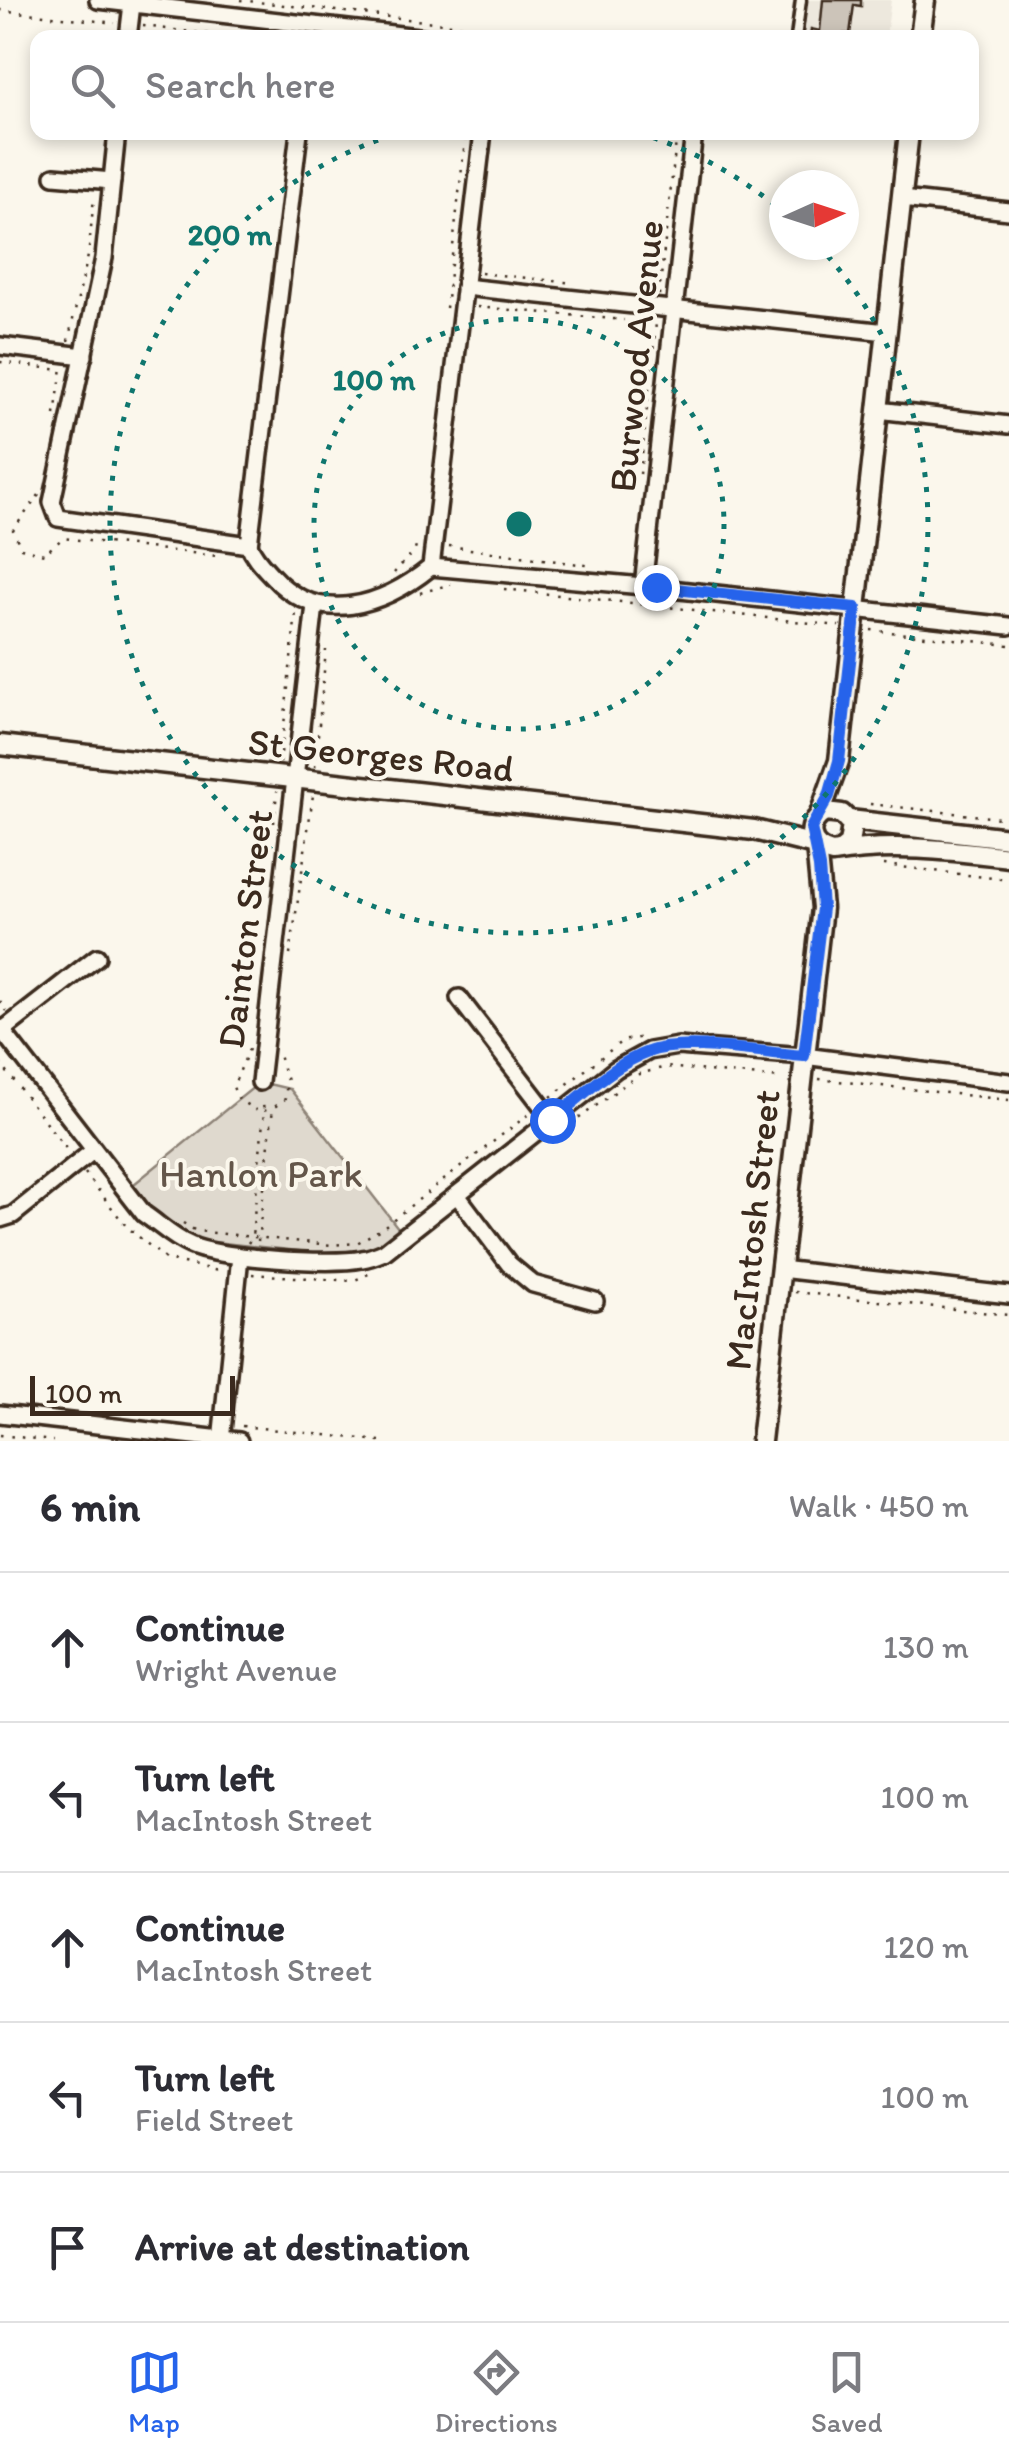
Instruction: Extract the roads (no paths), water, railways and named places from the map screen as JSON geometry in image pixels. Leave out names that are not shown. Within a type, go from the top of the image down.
[{"type":"street","points":[[98,0],[305,30]]},
{"type":"street","points":[[921,30],[925,0]]},
{"type":"street","points":[[129,30],[132,4]]},
{"type":"street","points":[[115,140],[103,180],[104,258],[52,502],[58,518],[249,545]]},
{"type":"street","points":[[298,140],[249,545],[280,585],[314,609],[386,597],[431,567],[1009,626]]},
{"type":"street","points":[[431,567],[482,140]]},
{"type":"street","name":"Burwood Avenue","points":[[644,586],[666,309],[693,140]]},
{"type":"street","points":[[908,140],[839,761],[810,834],[816,846],[826,852],[912,846],[1009,857]]},
{"type":"street","points":[[54,176],[103,180]]},
{"type":"street","points":[[902,199],[1009,211]]},
{"type":"street","points":[[464,287],[887,332]]},
{"type":"street","points":[[0,346],[64,362],[84,356]]},
{"type":"street","points":[[878,410],[1009,425]]},
{"type":"street","name":"Dainton Street","points":[[260,1082],[304,779],[314,609]]},
{"type":"street","name":"St Georges Road","points":[[0,745],[754,830],[816,846]]},
{"type":"street","points":[[838,852],[852,838],[839,761]]},
{"type":"street","points":[[818,816],[831,811],[848,818],[1009,838]]},
{"type":"street","name":"St Georges Road","points":[[754,830],[801,827],[818,816]]},
{"type":"street","name":"MacIntosh Street","points":[[816,846],[822,908]]},
{"type":"street","name":"MacIntosh Street","points":[[761,1441],[822,908],[838,852]]},
{"type":"street","points":[[97,958],[6,1027],[144,1214],[192,1247],[248,1256],[332,1261],[361,1260],[384,1252],[616,1069],[649,1051],[678,1046],[804,1056],[1009,1082]]},
{"type":"street","points":[[459,998],[552,1120]]},
{"type":"street","points":[[0,1220],[13,1215],[94,1150]]},
{"type":"street","points":[[456,1195],[508,1264],[533,1284],[595,1300]]},
{"type":"street","points":[[221,1440],[248,1256]]},
{"type":"street","points":[[780,1269],[1009,1295]]},
{"type":"street","points":[[0,1414],[239,1441]]},
{"type":"lane","points":[[797,30],[801,0]]},
{"type":"park label","name":"Hanlon Park","points":[[261,1174]]}]
